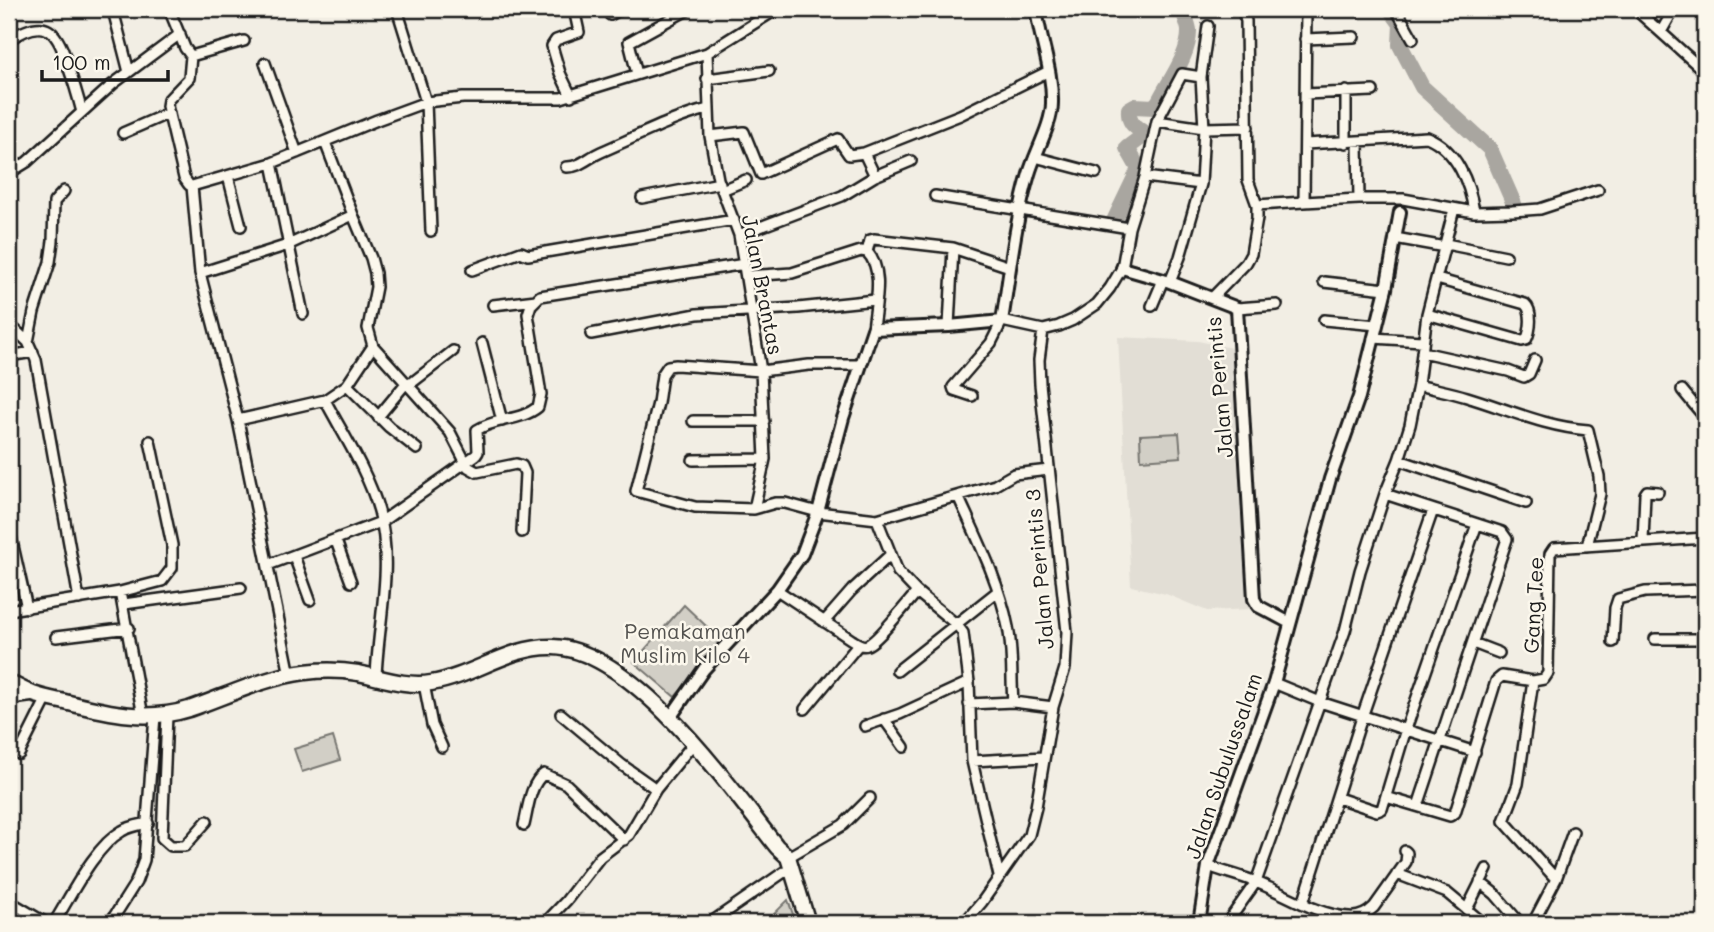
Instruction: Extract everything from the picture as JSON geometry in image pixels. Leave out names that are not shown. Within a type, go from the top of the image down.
[{"type":"highway","points":[[9,683],[32,694],[108,712],[155,716],[289,675],[330,671],[424,684],[462,675],[503,656],[522,651],[552,647],[572,649],[608,664],[670,718],[693,744],[782,852],[808,923]]},
{"type":"highway","points":[[9,697],[32,694]]},
{"type":"highway","points":[[782,852],[777,858],[801,923]]},
{"type":"street","points":[[169,9],[184,48],[191,56],[189,78],[168,100],[169,113],[184,178],[192,186],[200,273],[238,420],[289,675]]},
{"type":"street","points":[[397,9],[426,102],[431,231]]},
{"type":"street","points":[[571,96],[560,73],[552,46],[556,40],[579,32],[574,9]]},
{"type":"street","points":[[610,15],[621,9]]},
{"type":"street","points":[[637,74],[629,43],[689,9]]},
{"type":"street","points":[[972,396],[954,390],[953,387],[991,343],[1002,321],[1020,211],[1052,105],[1049,71],[1036,9]]},
{"type":"street","points":[[1213,298],[1251,254],[1257,205],[1248,180],[1246,21],[1242,9]]},
{"type":"street","points":[[1304,202],[1306,9]]},
{"type":"street","points":[[1396,9],[1413,39]]},
{"type":"street","points":[[1635,9],[1705,72]]},
{"type":"street","points":[[1661,32],[1674,9]]},
{"type":"street","points":[[192,186],[272,163],[426,102],[463,98],[549,99],[571,96],[707,53],[775,10]]},
{"type":"street","points":[[114,14],[129,72]]},
{"type":"street","points":[[1152,306],[1180,257],[1201,184],[1204,128],[1201,77],[1208,26]]},
{"type":"street","points":[[9,40],[32,27],[42,27],[53,32],[64,51],[82,111]]},
{"type":"street","points":[[10,169],[36,155],[82,111],[180,34]]},
{"type":"street","points":[[1305,39],[1354,37]]},
{"type":"street","points":[[191,56],[244,41]]},
{"type":"street","name":"Jalan Brantas","points":[[707,53],[710,136],[721,186],[739,235],[761,371],[765,459],[754,509]]},
{"type":"street","points":[[265,63],[297,153]]},
{"type":"street","points":[[707,79],[769,71]]},
{"type":"street","points":[[710,136],[744,132],[761,174],[838,139],[849,155],[864,153],[960,115],[1049,71]]},
{"type":"street","points":[[873,329],[1002,321],[1043,330],[1073,320],[1097,304],[1111,288],[1122,268],[1129,228],[1145,177],[1157,121],[1182,74],[1201,77]]},
{"type":"street","points":[[1346,91],[1346,143]]},
{"type":"street","points":[[1305,94],[1373,91]]},
{"type":"street","points":[[566,167],[573,168],[687,114],[708,109]]},
{"type":"street","points":[[123,133],[169,113]]},
{"type":"street","points":[[1157,121],[1204,128],[1248,127]]},
{"type":"street","points":[[1306,144],[1427,137],[1437,141],[1466,179],[1474,212]]},
{"type":"street","points":[[325,142],[375,274],[376,287],[368,328],[373,346],[450,432],[465,464],[477,472],[516,464],[522,466],[525,473],[523,532]]},
{"type":"street","points":[[1358,142],[1359,199]]},
{"type":"street","points":[[864,153],[875,176]]},
{"type":"street","points":[[1035,157],[1096,173]]},
{"type":"street","points":[[739,235],[842,196],[875,176],[911,161]]},
{"type":"street","points":[[272,163],[303,314]]},
{"type":"street","points":[[228,176],[241,226]]},
{"type":"street","points":[[1145,177],[1201,184]]},
{"type":"street","points":[[642,198],[746,180]]},
{"type":"street","points":[[1257,205],[1402,199],[1474,212],[1540,209],[1598,190]]},
{"type":"street","points":[[28,342],[34,312],[50,262],[54,202],[64,191]]},
{"type":"street","points":[[935,196],[1129,228]]},
{"type":"street","points":[[1227,923],[1255,882],[1345,631],[1360,571],[1410,425],[1427,314],[1454,209]]},
{"type":"street","name":"Jalan Subulussalam","points":[[1199,923],[1209,866],[1273,683],[1330,479],[1359,397],[1386,289],[1400,212]]},
{"type":"street","points":[[200,273],[288,245],[353,215]]},
{"type":"street","points":[[472,270],[521,252],[531,254],[734,220]]},
{"type":"street","points":[[1395,238],[1506,256]]},
{"type":"street","points":[[867,252],[870,240],[874,239],[953,248],[1010,267]]},
{"type":"street","points":[[949,326],[953,248]]},
{"type":"street","points":[[670,718],[704,669],[777,590],[802,554],[818,512],[843,418],[873,329],[876,271],[873,259],[867,252],[861,251],[792,273],[747,276]]},
{"type":"street","points":[[493,305],[536,300],[546,294],[745,264]]},
{"type":"street","name":"Jalan Perintis","points":[[1122,268],[1167,281],[1237,308],[1254,598],[1258,606],[1290,623]]},
{"type":"street","points":[[1427,314],[1522,341],[1529,336],[1531,313],[1525,304],[1437,279]]},
{"type":"street","points":[[1324,282],[1386,289]]},
{"type":"street","points":[[268,565],[381,522],[465,464],[478,452],[477,430],[530,413],[540,404],[541,394],[528,326],[528,314],[536,300]]},
{"type":"street","points":[[591,334],[697,314],[875,300]]},
{"type":"street","points":[[1237,308],[1277,305]]},
{"type":"street","points":[[1324,320],[1377,325]]},
{"type":"street","points":[[9,324],[28,342],[33,352],[79,599]]},
{"type":"street","name":"Jalan Perintis 3","points":[[964,923],[1029,835],[1053,707],[1065,668],[1067,632],[1039,360],[1043,330]]},
{"type":"street","points":[[1373,338],[1422,341]]},
{"type":"street","points":[[482,344],[502,421]]},
{"type":"street","points":[[238,420],[325,400],[347,385],[373,346]]},
{"type":"street","points":[[379,417],[408,383],[453,351]]},
{"type":"street","points":[[9,356],[33,352]]},
{"type":"street","points":[[1422,352],[1524,376],[1531,371],[1535,360]]},
{"type":"street","points":[[859,365],[809,365],[761,371],[668,366],[662,374],[658,403],[636,491],[695,506],[754,509],[785,503],[818,512],[877,519],[995,485],[1014,474],[1049,470]]},
{"type":"street","points":[[347,385],[417,449]]},
{"type":"street","points":[[1418,386],[1465,396],[1517,415],[1568,429],[1588,430],[1599,476],[1600,494],[1587,546]]},
{"type":"street","points":[[1682,390],[1705,418]]},
{"type":"street","points":[[325,400],[369,486],[381,522],[385,570],[376,677]]},
{"type":"street","points":[[693,421],[764,421]]},
{"type":"street","points":[[9,610],[120,592],[162,581],[173,568],[172,545],[149,441]]},
{"type":"street","points":[[693,460],[765,459]]},
{"type":"street","points":[[1399,460],[1526,503]]},
{"type":"street","points":[[1643,541],[1645,494],[1647,491],[1658,492]]},
{"type":"street","points":[[1385,494],[1502,532],[1507,536],[1508,544],[1418,807]]},
{"type":"street","points":[[958,496],[998,591],[1009,630],[1013,702]]},
{"type":"street","points":[[1303,903],[1363,714],[1433,510]]},
{"type":"street","points":[[877,519],[898,572],[963,633],[969,682],[972,761],[999,876]]},
{"type":"street","points":[[1338,798],[1377,811],[1382,809],[1406,729],[1477,524]]},
{"type":"street","points":[[9,528],[27,608]]},
{"type":"street","name":"Gang Tee","points":[[1386,797],[1450,816],[1455,813],[1499,678],[1533,681],[1544,679],[1548,673],[1551,551],[1554,548],[1705,538]]},
{"type":"street","points":[[336,541],[351,582]]},
{"type":"street","points":[[824,622],[852,590],[890,555]]},
{"type":"street","points":[[294,556],[310,600]]},
{"type":"street","points":[[124,604],[241,588]]},
{"type":"street","points":[[777,590],[859,645],[869,645],[917,592]]},
{"type":"street","points":[[1614,642],[1615,608],[1618,599],[1645,592],[1705,590]]},
{"type":"street","points":[[897,671],[998,591]]},
{"type":"street","points":[[120,592],[155,716],[162,838],[171,846],[185,846],[207,821]]},
{"type":"street","points":[[55,637],[129,628]]},
{"type":"street","points":[[1655,639],[1705,639]]},
{"type":"street","points":[[1473,643],[1499,653]]},
{"type":"street","points":[[805,709],[859,645]]},
{"type":"street","points":[[1533,681],[1518,783],[1504,821],[1556,879]]},
{"type":"street","points":[[865,726],[969,682]]},
{"type":"street","points":[[1273,683],[1320,702],[1475,752]]},
{"type":"street","points":[[424,684],[432,725],[442,747]]},
{"type":"street","points":[[19,754],[47,698]]},
{"type":"street","points":[[969,704],[1013,702],[1053,707]]},
{"type":"street","points":[[561,714],[622,765],[656,789]]},
{"type":"street","points":[[110,923],[132,890],[144,860],[155,716]]},
{"type":"street","points":[[884,719],[904,747]]},
{"type":"street","points":[[546,923],[600,857],[624,840],[656,789],[693,744]]},
{"type":"street","points":[[972,761],[1044,757]]},
{"type":"street","points":[[524,825],[533,788],[544,774],[566,784],[624,840]]},
{"type":"street","points":[[782,852],[844,825],[870,798]]},
{"type":"street","points":[[54,923],[90,866],[109,842],[127,828],[148,823]]},
{"type":"street","points":[[1533,923],[1556,879],[1573,832]]},
{"type":"street","points":[[1209,866],[1339,916],[1360,916],[1374,907],[1406,862],[1408,853],[1405,851]]},
{"type":"street","points":[[1467,909],[1487,869]]},
{"type":"street","points":[[710,923],[784,872]]},
{"type":"street","points":[[1397,874],[1447,893],[1483,923]]},
{"type":"street","points":[[1480,882],[1495,894],[1520,923]]},
{"type":"street","points":[[9,901],[46,923]]},
{"type":"shaded area","points":[[1118,337],[1198,341],[1232,348],[1252,609],[1207,611],[1166,594],[1131,586]]},
{"type":"green space","points":[[1179,433],[1181,457],[1141,460],[1140,435]]},
{"type":"green space","name":"Pemakaman Muslim Kilo 4","points":[[684,605],[723,642],[675,697],[634,662]]},
{"type":"green space","points":[[333,737],[340,760],[302,772],[294,749]]},
{"type":"green space","points":[[788,900],[796,923],[775,923],[774,914]]},
{"type":"waterway","points":[[1114,221],[1139,169],[1127,148],[1143,136],[1143,132],[1132,123],[1129,109],[1134,106],[1154,107],[1178,67],[1186,48],[1189,30],[1183,9]]},
{"type":"waterway","points":[[1390,9],[1401,24],[1400,45],[1422,87],[1490,149],[1514,204]]}]
